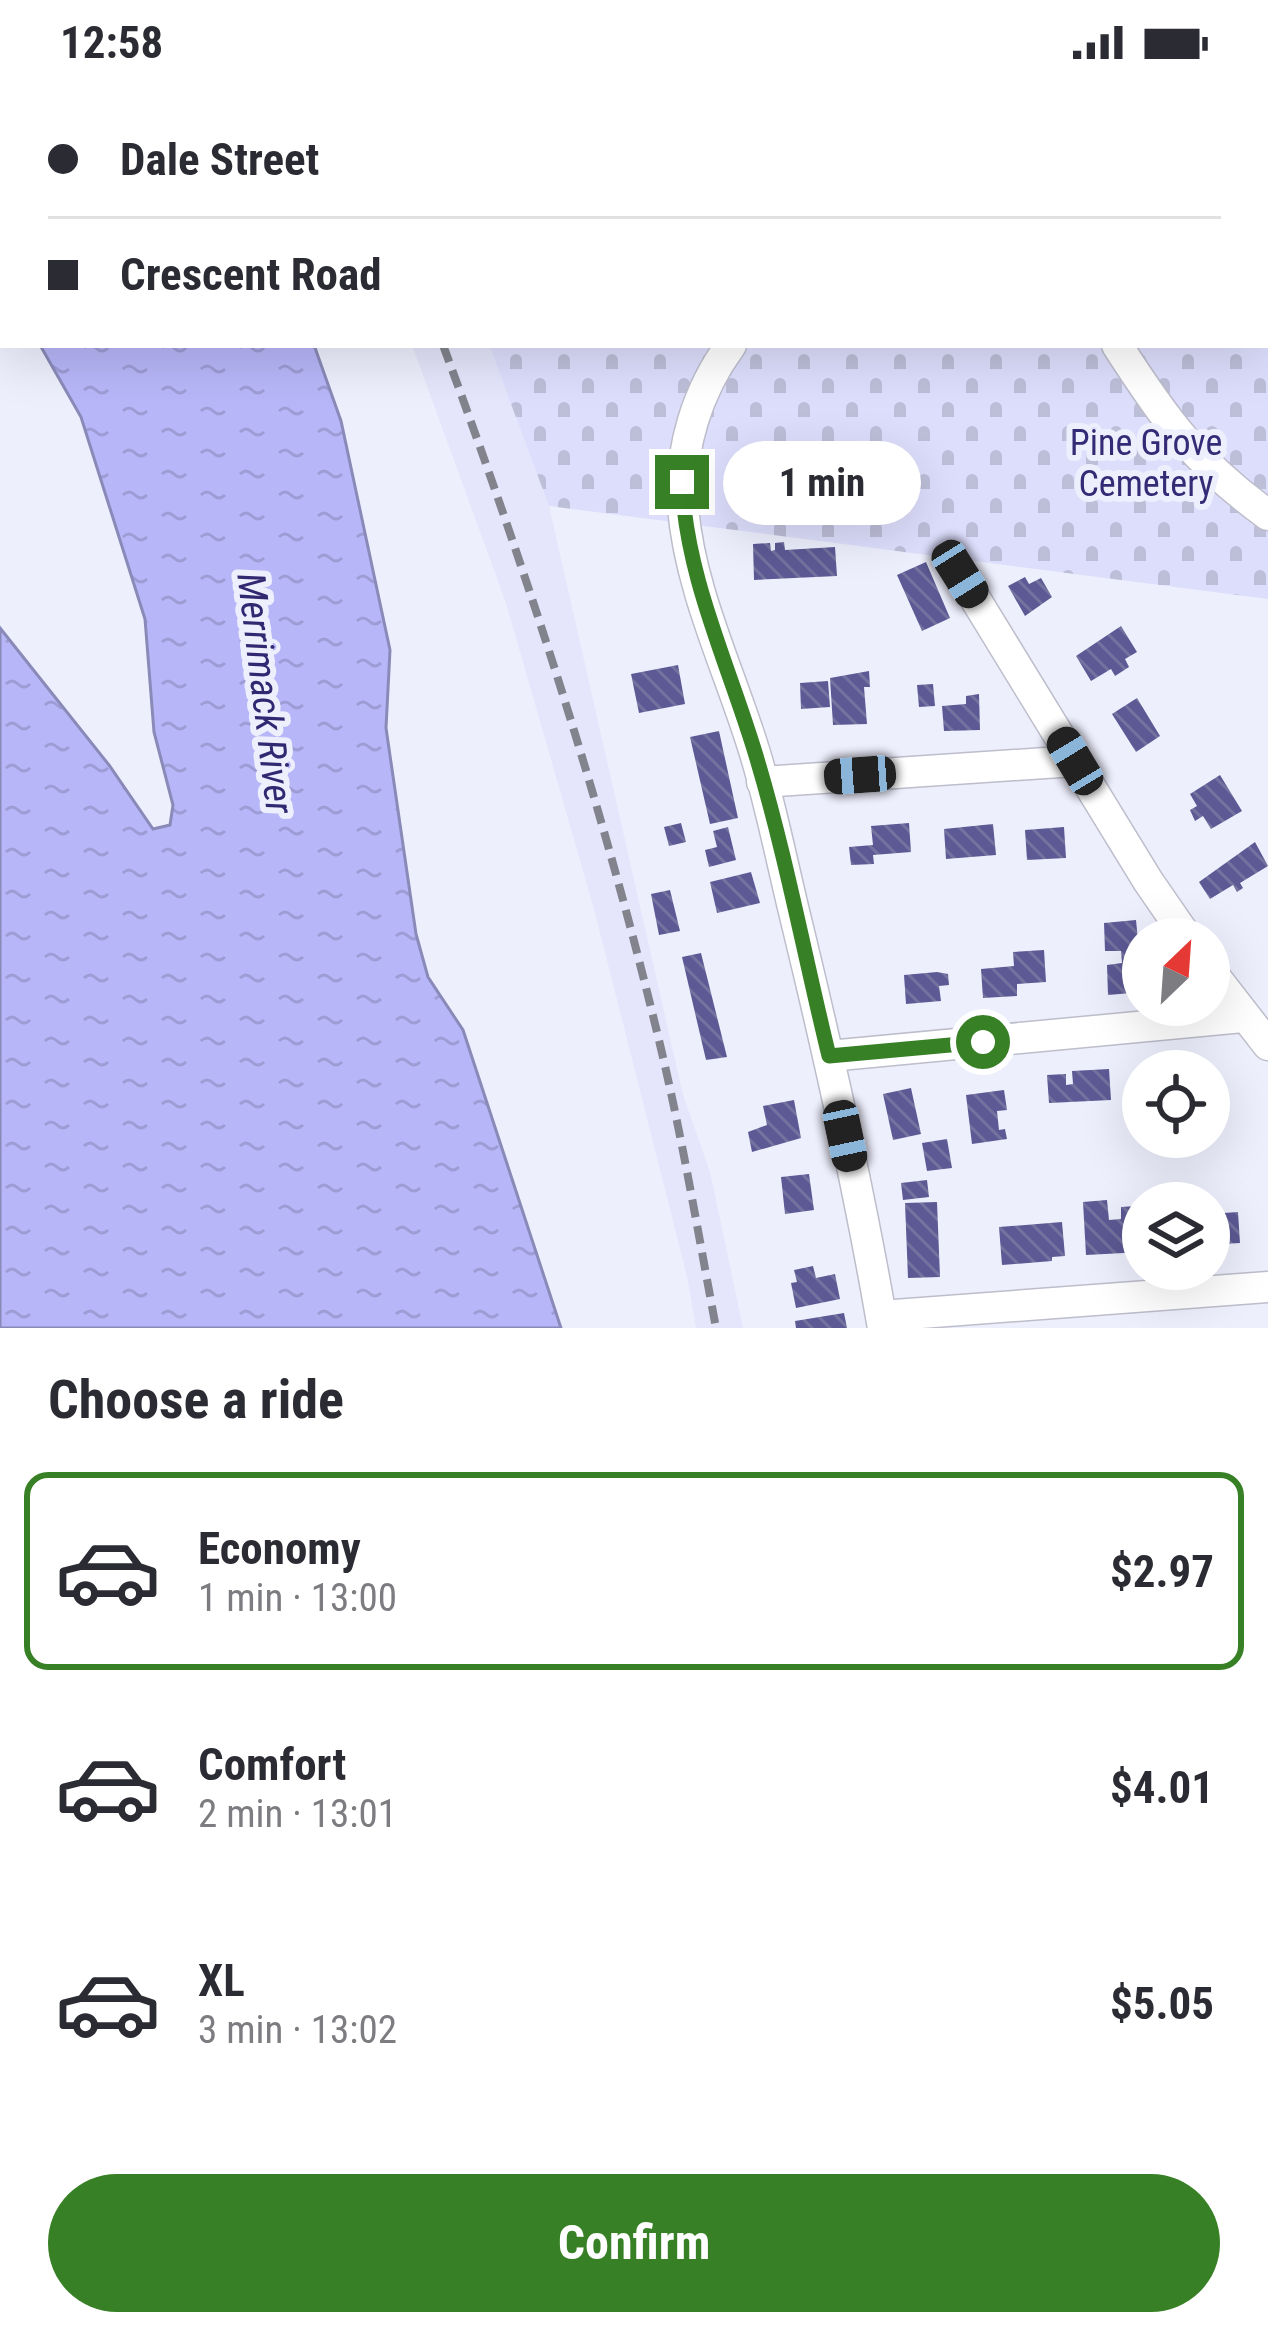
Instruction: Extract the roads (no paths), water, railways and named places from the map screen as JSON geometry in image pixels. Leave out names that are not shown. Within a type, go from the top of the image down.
[{"type":"street","points":[[729,348],[691,426],[682,482],[683,511],[703,595],[763,782],[829,1056],[882,1322],[1268,1287]]},
{"type":"street","points":[[1119,348],[1182,441],[1223,482],[1268,515]]},
{"type":"street","points":[[960,574],[1175,918]]},
{"type":"street","points":[[763,782],[1075,761]]},
{"type":"street","points":[[1230,999],[1268,1046]]},
{"type":"street","points":[[829,1056],[1243,1017]]},
{"type":"water","name":"Merrimack River","points":[[42,348],[315,348],[341,421],[390,650],[386,728],[416,934],[428,977],[463,1030],[561,1328],[0,1328],[0,628],[109,765],[153,829],[170,825],[173,805],[154,732],[145,619],[81,417]]},
{"type":"railway","points":[[444,348],[531,597],[610,852],[664,1062],[716,1328]]},
{"type":"park label","name":"Pine Grove Cemetery","points":[[1146,464]]}]
